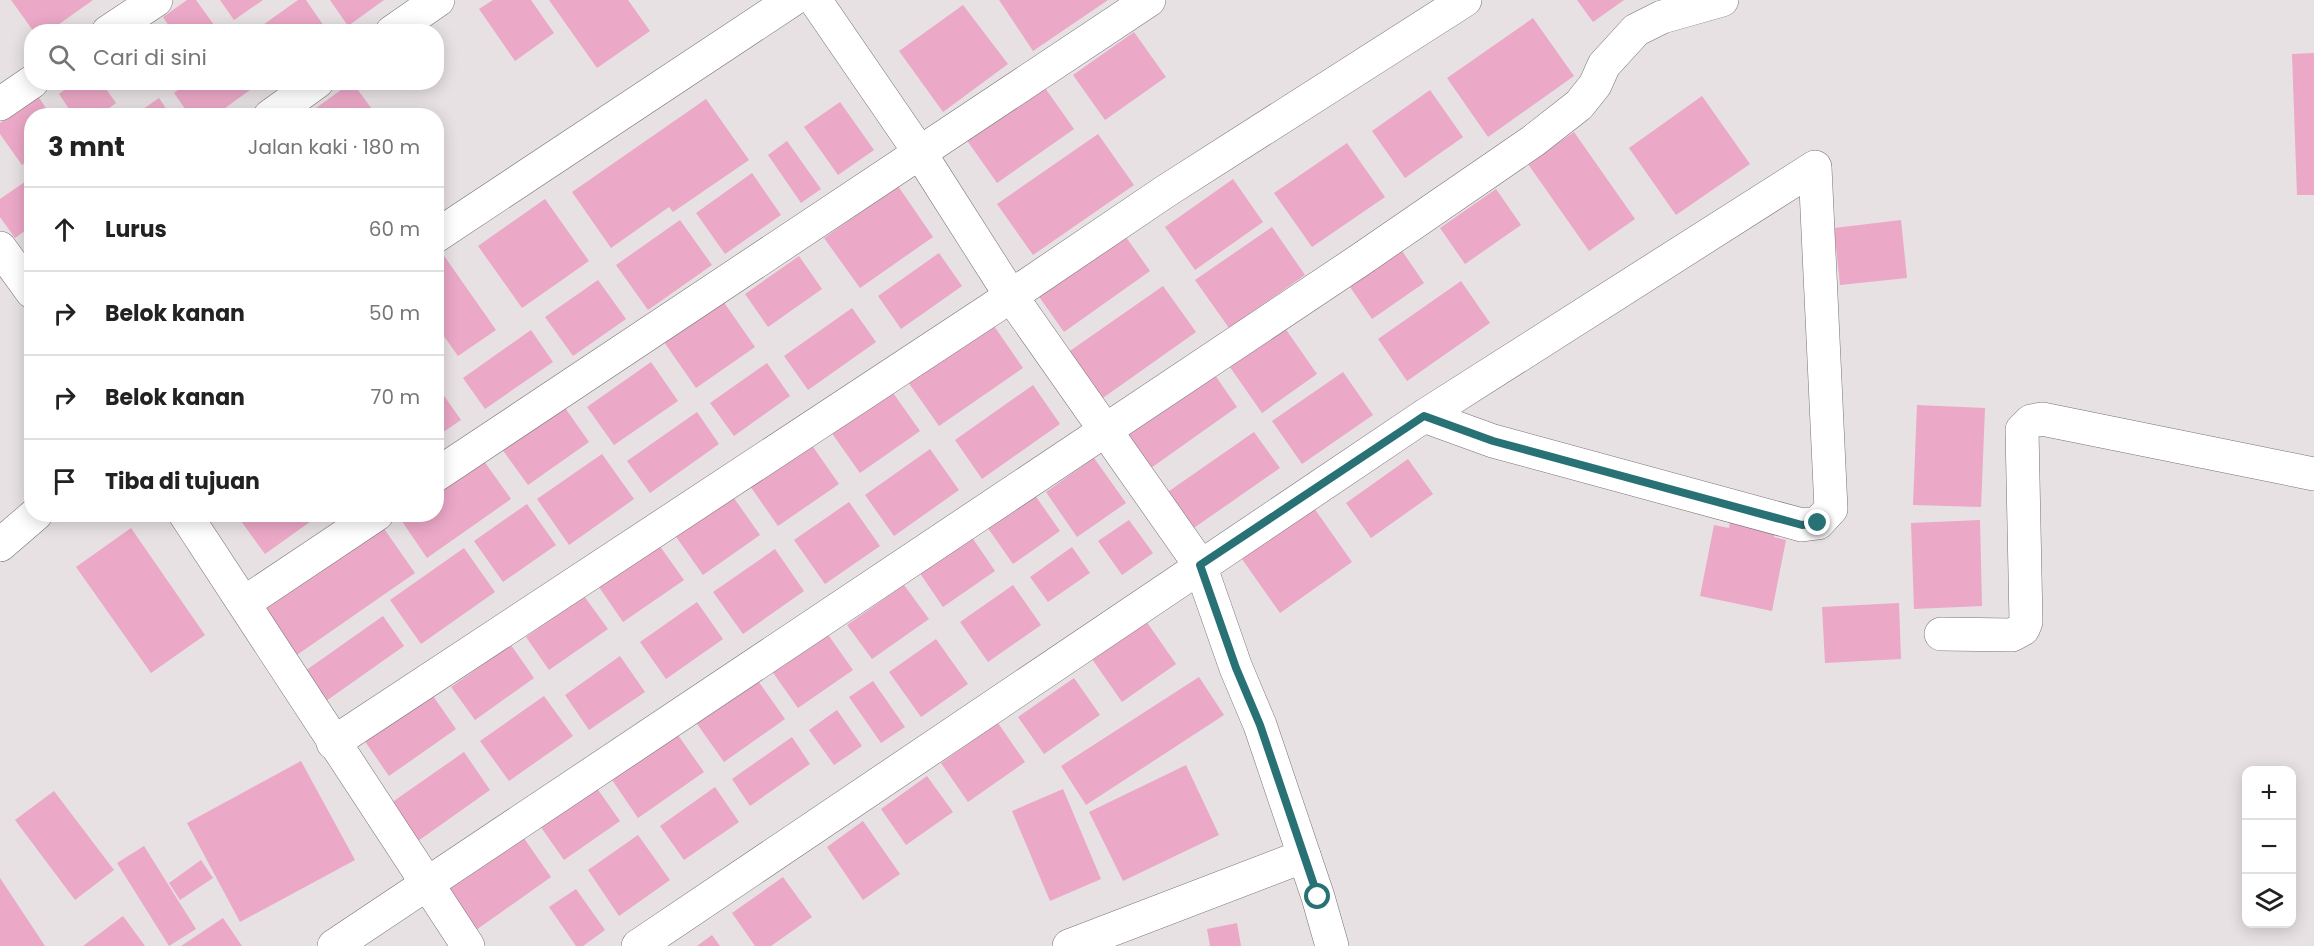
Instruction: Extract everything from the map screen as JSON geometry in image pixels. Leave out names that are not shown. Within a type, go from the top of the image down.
[{"type":"street","points":[[120,24],[156,0]]},
{"type":"street","points":[[404,24],[438,0]]},
{"type":"street","points":[[444,231],[792,0]]},
{"type":"street","points":[[815,0],[920,153],[1011,296],[1200,565],[1236,668],[1260,725],[1318,897],[1332,946]]},
{"type":"street","points":[[444,470],[1149,0]]},
{"type":"street","points":[[333,743],[1011,296],[1166,191],[1465,0]]},
{"type":"street","points":[[334,946],[1533,141],[1579,105],[1595,86],[1604,65],[1636,30],[1662,17],[1722,0]]},
{"type":"street","points":[[0,104],[24,88]]},
{"type":"street","points":[[281,108],[306,90]]},
{"type":"street","points":[[638,946],[1424,416],[1815,167],[1831,509],[1818,523],[1802,525],[1790,522],[1493,441],[1424,416]]},
{"type":"street","points":[[0,248],[24,278]]},
{"type":"street","points":[[1941,634],[2012,635],[2023,629],[2026,622],[2022,430],[2031,421],[2042,419],[2314,474]]},
{"type":"street","points":[[0,545],[27,522]]},
{"type":"street","points":[[190,522],[468,946]]},
{"type":"street","points":[[244,603],[365,522]]},
{"type":"street","points":[[1069,946],[1304,856]]},
{"type":"building","points":[[11,0],[93,0],[59,24],[28,24]]},
{"type":"building","points":[[187,0],[196,0],[213,24],[168,24],[163,17]]},
{"type":"building","points":[[220,0],[263,0],[234,20]]},
{"type":"building","points":[[298,0],[306,0],[322,24],[264,24]]},
{"type":"building","points":[[330,0],[384,0],[351,24],[347,24]]},
{"type":"building","points":[[493,0],[531,0],[554,33],[515,61],[479,9]]},
{"type":"building","points":[[549,0],[628,0],[650,31],[597,68]]},
{"type":"building","points":[[999,0],[1108,0],[1033,51]]},
{"type":"building","points":[[1577,0],[1624,0],[1593,22]]},
{"type":"building","points":[[963,5],[1008,64],[943,112],[899,51]]},
{"type":"building","points":[[1533,18],[1574,76],[1488,137],[1447,78]]},
{"type":"building","points":[[1134,32],[1166,77],[1105,120],[1073,75]]},
{"type":"building","points":[[2314,53],[2314,195],[2297,195],[2292,54]]},
{"type":"building","points":[[1043,85],[1074,129],[997,183],[966,139]]},
{"type":"building","points":[[64,90],[107,90],[116,103],[109,108],[69,108],[59,94]]},
{"type":"building","points":[[178,90],[250,90],[225,108],[184,108],[174,93]]},
{"type":"building","points":[[341,90],[358,90],[371,108],[316,108]]},
{"type":"building","points":[[1430,90],[1463,137],[1405,178],[1372,131]]},
{"type":"building","points":[[38,96],[46,108],[24,108],[24,164],[22,165],[0,134],[0,123]]},
{"type":"building","points":[[1702,96],[1750,164],[1676,215],[1629,148]]},
{"type":"building","points":[[159,98],[166,108],[145,108]]},
{"type":"building","points":[[706,99],[749,160],[673,212],[669,207],[611,248],[572,192]]},
{"type":"building","points":[[840,102],[874,150],[838,175],[804,127]]},
{"type":"building","points":[[1574,132],[1635,219],[1589,251],[1528,164]]},
{"type":"building","points":[[1098,134],[1134,185],[1033,255],[997,204]]},
{"type":"building","points":[[787,141],[821,189],[801,203],[768,155]]},
{"type":"building","points":[[1347,143],[1385,197],[1312,247],[1274,193]]},
{"type":"building","points":[[752,173],[781,215],[725,254],[696,213]]},
{"type":"building","points":[[1233,179],[1263,222],[1195,270],[1165,227]]},
{"type":"building","points":[[24,182],[24,232],[15,238],[0,217],[0,199]]},
{"type":"building","points":[[898,186],[933,237],[860,288],[824,238]]},
{"type":"building","points":[[1496,189],[1521,225],[1465,264],[1440,228]]},
{"type":"building","points":[[545,199],[589,261],[522,308],[478,246]]},
{"type":"building","points":[[680,220],[712,265],[648,310],[616,265]]},
{"type":"building","points":[[1901,220],[1907,278],[1840,285],[1834,228]]},
{"type":"building","points":[[1272,227],[1305,275],[1229,328],[1195,280]]},
{"type":"building","points":[[1121,230],[1150,271],[1064,332],[1035,291]]},
{"type":"building","points":[[1398,245],[1424,283],[1372,319],[1346,281]]},
{"type":"building","points":[[939,253],[962,286],[901,329],[878,296]]},
{"type":"building","points":[[444,256],[496,330],[458,356],[444,336]]},
{"type":"building","points":[[799,256],[822,289],[768,327],[745,294]]},
{"type":"building","points":[[598,280],[626,319],[573,356],[545,317]]},
{"type":"building","points":[[1461,281],[1490,323],[1407,381],[1378,339]]},
{"type":"building","points":[[1163,286],[1196,332],[1100,400],[1067,353]]},
{"type":"building","points":[[723,301],[755,347],[696,388],[664,342]]},
{"type":"building","points":[[852,308],[876,342],[808,390],[784,356]]},
{"type":"building","points":[[1280,321],[1317,374],[1262,413],[1225,360]]},
{"type":"building","points":[[992,323],[1023,368],[939,426],[908,382]]},
{"type":"building","points":[[531,330],[553,362],[485,409],[463,378]]},
{"type":"building","points":[[651,362],[678,401],[614,445],[587,407]]},
{"type":"building","points":[[767,363],[790,396],[734,436],[710,403]]},
{"type":"building","points":[[1210,368],[1237,407],[1151,468],[1124,429]]},
{"type":"building","points":[[1343,372],[1373,415],[1302,464],[1272,421]]},
{"type":"building","points":[[1033,385],[1060,424],[982,479],[955,440]]},
{"type":"building","points":[[891,390],[920,431],[860,473],[831,432]]},
{"type":"building","points":[[444,396],[461,420],[444,432]]},
{"type":"building","points":[[561,402],[589,442],[528,485],[499,445]]},
{"type":"building","points":[[1917,405],[1985,408],[1981,507],[1913,505]]},
{"type":"building","points":[[697,412],[719,444],[650,493],[627,461]]},
{"type":"building","points":[[1254,432],[1280,468],[1188,532],[1162,496]]},
{"type":"building","points":[[811,444],[839,484],[778,526],[750,486]]},
{"type":"building","points":[[930,449],[959,490],[894,536],[865,495]]},
{"type":"building","points":[[602,454],[634,499],[569,545],[537,499]]},
{"type":"building","points":[[481,457],[511,499],[427,558],[402,522],[444,522],[444,482]]},
{"type":"building","points":[[1094,458],[1126,503],[1077,537],[1046,492]]},
{"type":"building","points":[[1408,459],[1433,494],[1371,538],[1346,503]]},
{"type":"building","points":[[729,491],[760,535],[703,575],[672,531]]},
{"type":"building","points":[[1032,491],[1060,531],[1013,564],[985,524]]},
{"type":"building","points":[[849,502],[880,546],[825,584],[794,540]]},
{"type":"building","points":[[527,504],[556,545],[503,582],[474,541]]},
{"type":"building","points":[[1314,508],[1352,562],[1280,613],[1242,559]]},
{"type":"building","points":[[1730,519],[1776,529],[1774,537],[1786,540],[1772,611],[1700,596],[1714,525],[1729,528]]},
{"type":"building","points":[[1129,520],[1153,553],[1122,575],[1098,541]]},
{"type":"building","points":[[1980,520],[1982,606],[1914,609],[1911,523]]},
{"type":"building","points":[[242,522],[310,522],[265,554]]},
{"type":"building","points":[[380,523],[415,573],[294,657],[259,607]]},
{"type":"building","points":[[131,528],[205,635],[151,673],[76,567]]},
{"type":"building","points":[[969,533],[995,571],[943,607],[917,569]]},
{"type":"building","points":[[659,545],[684,580],[623,622],[599,587]]},
{"type":"building","points":[[1072,547],[1090,573],[1048,602],[1030,577]]},
{"type":"building","points":[[464,548],[495,592],[421,644],[390,600]]},
{"type":"building","points":[[775,549],[804,591],[743,634],[713,592]]},
{"type":"building","points":[[904,585],[929,619],[872,659],[847,625]]},
{"type":"building","points":[[1013,585],[1041,625],[988,662],[960,622]]},
{"type":"building","points":[[584,596],[608,629],[549,670],[526,637]]},
{"type":"building","points":[[697,602],[723,639],[666,679],[640,642]]},
{"type":"building","points":[[1899,603],[1901,659],[1825,663],[1822,607]]},
{"type":"building","points":[[383,616],[404,646],[326,701],[305,671]]},
{"type":"building","points":[[1146,621],[1176,664],[1122,702],[1092,659]]},
{"type":"building","points":[[824,629],[853,670],[798,708],[769,667]]},
{"type":"building","points":[[936,639],[968,684],[921,717],[889,672]]},
{"type":"building","points":[[511,645],[534,678],[475,720],[451,687]]},
{"type":"building","points":[[620,656],[645,692],[589,730],[565,695]]},
{"type":"building","points":[[1199,677],[1224,715],[1086,805],[1061,766]]},
{"type":"building","points":[[756,678],[785,719],[724,762],[695,721]]},
{"type":"building","points":[[1074,678],[1100,715],[1044,754],[1018,717]]},
{"type":"building","points":[[873,681],[905,727],[881,743],[849,697]]},
{"type":"building","points":[[431,693],[456,729],[389,776],[364,740]]},
{"type":"building","points":[[544,696],[573,736],[509,781],[480,741]]},
{"type":"building","points":[[837,710],[862,746],[834,765],[809,730]]},
{"type":"building","points":[[998,723],[1025,762],[968,802],[941,763]]},
{"type":"building","points":[[673,728],[704,772],[638,818],[608,774]]},
{"type":"building","points":[[792,737],[810,764],[750,806],[732,779]]},
{"type":"building","points":[[464,752],[490,790],[418,841],[391,803]]},
{"type":"building","points":[[301,761],[355,860],[240,922],[187,823]]},
{"type":"building","points":[[1186,765],[1219,835],[1123,881],[1089,812]]},
{"type":"building","points":[[927,776],[953,812],[906,845],[881,809]]},
{"type":"building","points":[[594,784],[620,821],[564,860],[538,823]]},
{"type":"building","points":[[715,787],[739,822],[684,860],[660,826]]},
{"type":"building","points":[[1063,789],[1101,879],[1050,901],[1012,811]]},
{"type":"building","points":[[54,791],[114,870],[75,900],[15,820]]},
{"type":"building","points":[[863,821],[900,874],[863,900],[827,847]]},
{"type":"building","points":[[521,834],[551,877],[476,930],[446,887]]},
{"type":"building","points":[[638,835],[670,880],[619,916],[588,870]]},
{"type":"building","points":[[144,846],[196,929],[169,946],[117,863]]},
{"type":"building","points":[[201,860],[213,878],[180,900],[169,883]]},
{"type":"building","points":[[783,877],[812,917],[771,946],[755,946],[732,913]]},
{"type":"building","points":[[0,878],[45,946],[0,946]]},
{"type":"building","points":[[576,889],[605,930],[583,946],[576,946],[549,907]]},
{"type":"building","points":[[123,916],[145,946],[83,946]]},
{"type":"building","points":[[223,918],[242,946],[181,946]]},
{"type":"building","points":[[1237,923],[1241,946],[1210,946],[1207,929]]},
{"type":"building","points":[[712,935],[720,946],[697,946]]},
{"type":"route","points":[[1318,897],[1260,725],[1236,668],[1200,565],[1424,416],[1493,441],[1802,525],[1818,523]]}]
